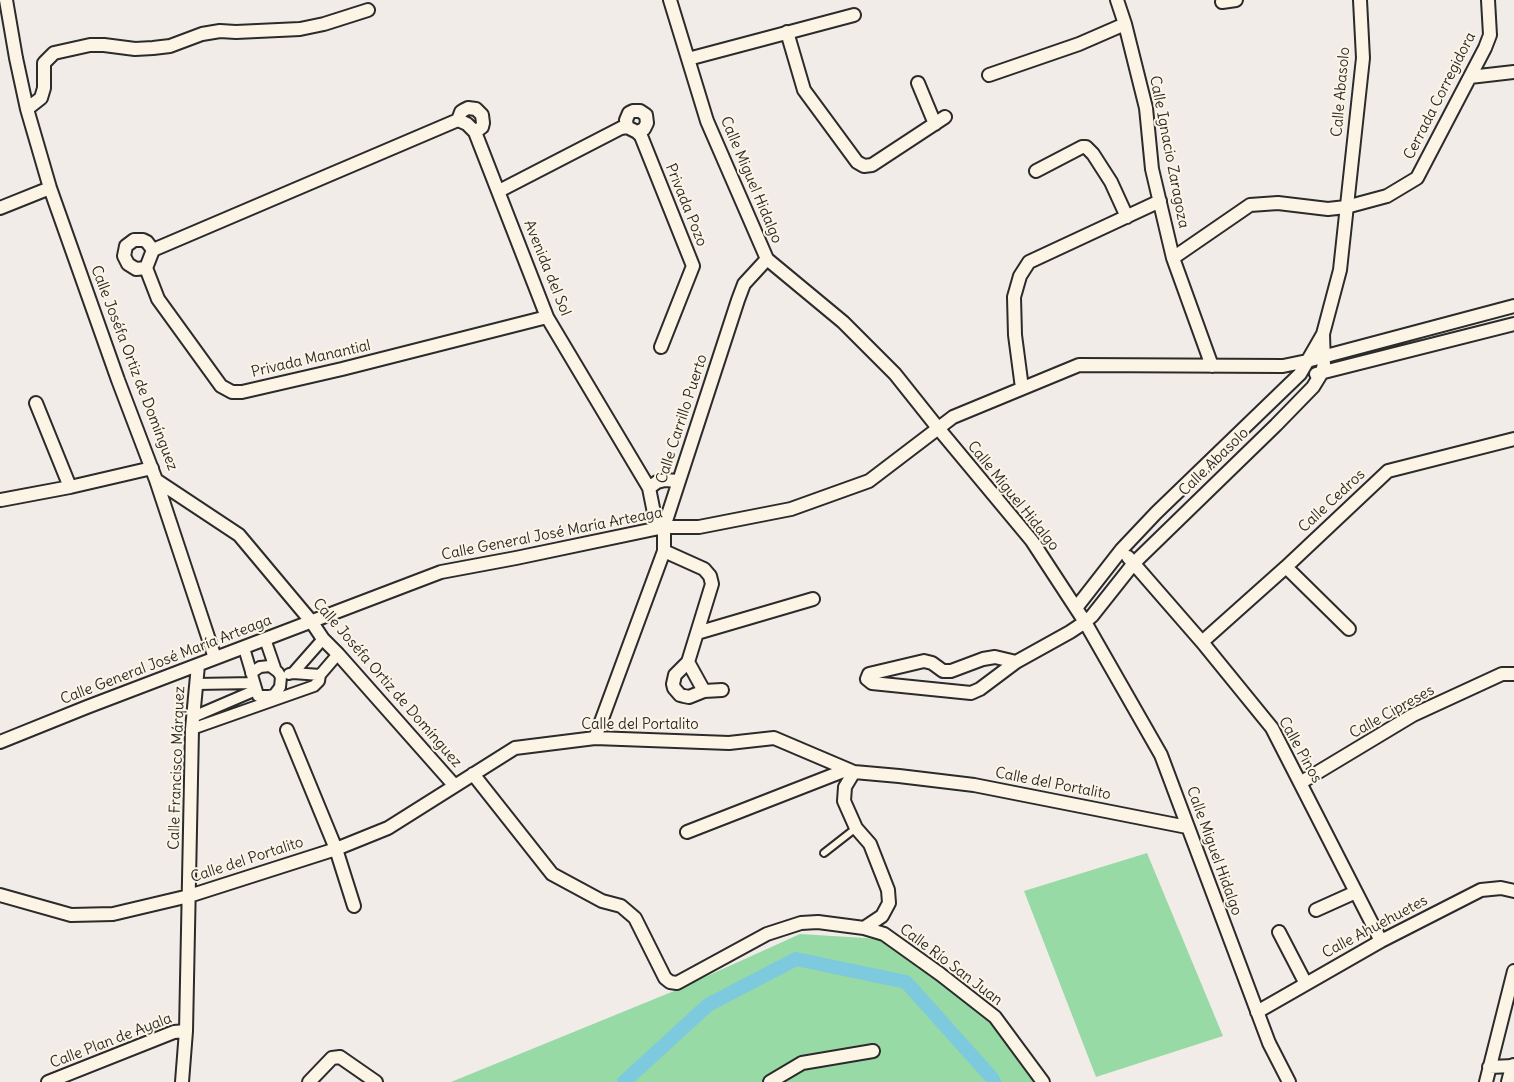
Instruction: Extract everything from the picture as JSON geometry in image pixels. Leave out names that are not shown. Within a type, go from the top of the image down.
[{"type":"street","name":"Calle Joséfa Ortiz de Domínguez","points":[[6,0],[27,109],[50,188],[118,380],[154,474],[238,535],[311,621],[323,638],[454,785]]},
{"type":"street","name":"Calle Miguel Hidalgo","points":[[670,0],[707,121],[767,259],[842,322],[895,374],[1032,540],[1085,622],[1161,755],[1269,1043],[1289,1082]]},
{"type":"street","name":"Calle Ignacio Zaragoza","points":[[1117,0],[1126,24],[1146,108],[1152,169],[1173,258],[1212,366]]},
{"type":"street","points":[[1222,2],[1236,0]]},
{"type":"street","name":"Calle Abasolo","points":[[1076,608],[1122,549],[1156,513],[1300,374],[1323,334],[1340,270],[1362,58],[1360,0]]},
{"type":"street","name":"Cerrada Corregidora","points":[[1173,258],[1250,205],[1278,203],[1328,210],[1386,196],[1417,178],[1485,48],[1490,35],[1488,0]]},
{"type":"street","points":[[27,109],[41,98],[44,88],[44,63],[54,53],[90,45],[135,48],[170,46],[202,34],[220,31],[300,29],[324,24],[368,10]]},
{"type":"street","points":[[688,59],[854,14]]},
{"type":"street","points":[[989,75],[1080,44],[1126,24]]},
{"type":"street","points":[[787,32],[804,90],[857,162],[864,166],[872,165],[940,120],[918,83]]},
{"type":"street","points":[[1470,77],[1514,72]]},
{"type":"street","name":"Avenida del Sol","points":[[153,250],[467,126],[498,192],[547,316],[649,488],[661,528]]},
{"type":"street","name":"Privada Pozo","points":[[498,192],[621,128],[632,130],[641,136],[693,266],[661,346]]},
{"type":"street","points":[[1036,171],[1082,147],[1086,147],[1093,154],[1111,182],[1127,216]]},
{"type":"street","points":[[0,208],[50,188]]},
{"type":"street","points":[[1022,388],[1015,336],[1014,297],[1020,276],[1029,262],[1160,201]]},
{"type":"street","points":[[134,240],[147,242],[153,250],[146,268],[136,269],[128,264],[124,256],[126,246],[134,240]]},
{"type":"street","name":"Calle Carrillo Puerto","points":[[596,738],[664,551],[661,528],[744,284],[767,259]]},
{"type":"street","name":"Privada Manantial","points":[[146,268],[158,299],[221,386],[232,392],[242,392],[342,369],[547,316]]},
{"type":"street","name":"Calle General José María Arteaga","points":[[0,742],[441,572],[661,528],[700,527],[791,509],[869,481],[953,417],[1079,365],[1283,366],[1514,306]]},
{"type":"street","name":"Calle General José María Arteaga","points":[[1283,366],[1300,374],[1321,374],[1514,324]]},
{"type":"street","name":"Calle Abasolo","points":[[1016,662],[995,657],[983,659],[951,671],[943,671],[924,660],[868,674],[867,679],[872,684],[971,693],[980,690],[1016,662],[1085,622],[1134,564],[1313,387],[1321,374],[1324,356],[1323,334]]},
{"type":"street","points":[[1287,388],[1297,404]]},
{"type":"street","points":[[36,403],[70,487]]},
{"type":"street","name":"Calle Cedros","points":[[1202,642],[1388,471],[1514,439]]},
{"type":"street","points":[[1,500],[154,474],[215,658]]},
{"type":"street","points":[[649,488],[657,482],[665,480],[678,481]]},
{"type":"street","points":[[1156,513],[1170,528]]},
{"type":"street","name":"Calle Pinos","points":[[1122,549],[1202,642],[1272,728],[1381,941]]},
{"type":"street","points":[[664,551],[704,569],[710,576],[712,584],[688,662],[675,675],[674,688],[680,695],[684,696],[704,691],[722,690]]},
{"type":"street","points":[[1286,566],[1349,629]]},
{"type":"street","points":[[1088,592],[1103,603]]},
{"type":"street","points":[[697,633],[813,599]]},
{"type":"street","points":[[293,673],[323,638]]},
{"type":"street","points":[[244,648],[256,689],[269,696],[274,695],[280,687],[278,672],[265,639]]},
{"type":"street","points":[[196,684],[256,689],[314,686],[319,681],[320,675],[338,654]]},
{"type":"street","points":[[688,662],[704,691]]},
{"type":"street","name":"Calle Francisco Márquez","points":[[182,1082],[186,1031],[192,723],[198,665]]},
{"type":"street","points":[[256,689],[255,669],[265,666],[270,666],[278,672],[320,675]]},
{"type":"street","name":"Calle Cipreses","points":[[1300,783],[1413,716],[1508,674]]},
{"type":"street","points":[[192,723],[256,689]]},
{"type":"street","points":[[192,723],[256,689]]},
{"type":"street","points":[[287,730],[336,849],[354,906]]},
{"type":"street","name":"Calle del Portalito","points":[[0,896],[71,915],[113,914],[189,896],[336,849],[388,828],[515,748],[596,738],[729,743],[774,738],[850,771],[974,785],[1187,828]]},
{"type":"street","points":[[850,771],[845,787],[844,801],[856,828],[870,844],[888,890],[888,903],[882,916],[864,928]]},
{"type":"street","points":[[687,832],[850,771]]},
{"type":"street","name":"Calle Río San Juan","points":[[473,774],[552,874],[602,901],[620,906],[635,918],[664,978],[670,982],[677,983],[767,934],[801,924],[818,922],[864,928],[884,934],[940,974],[995,1017],[1043,1082]]},
{"type":"street","name":"Calle Ahuehuetes","points":[[1257,1012],[1381,941],[1481,890],[1501,888],[1514,891]]},
{"type":"street","points":[[1316,910],[1356,892]]},
{"type":"street","points":[[1279,932],[1306,984]]},
{"type":"street","points":[[1486,1082],[1514,971]]},
{"type":"street","name":"Calle Plan de Ayala","points":[[48,1082],[174,1032],[186,1031]]},
{"type":"street","points":[[770,1082],[802,1063],[874,1051]]},
{"type":"street","points":[[309,1082],[332,1058],[340,1057],[376,1082]]},
{"type":"street","points":[[1489,1067],[1514,1066],[1510,1082]]},
{"type":"lane","points":[[824,853],[856,828]]},
{"type":"green space","points":[[1147,853],[1223,1036],[1096,1077],[1024,891]]},
{"type":"green space","points":[[800,934],[882,939],[990,1019],[1037,1082],[451,1082],[674,991]]},
{"type":"waterway","points":[[624,1082],[708,1005],[796,959],[906,982],[994,1082]]}]
